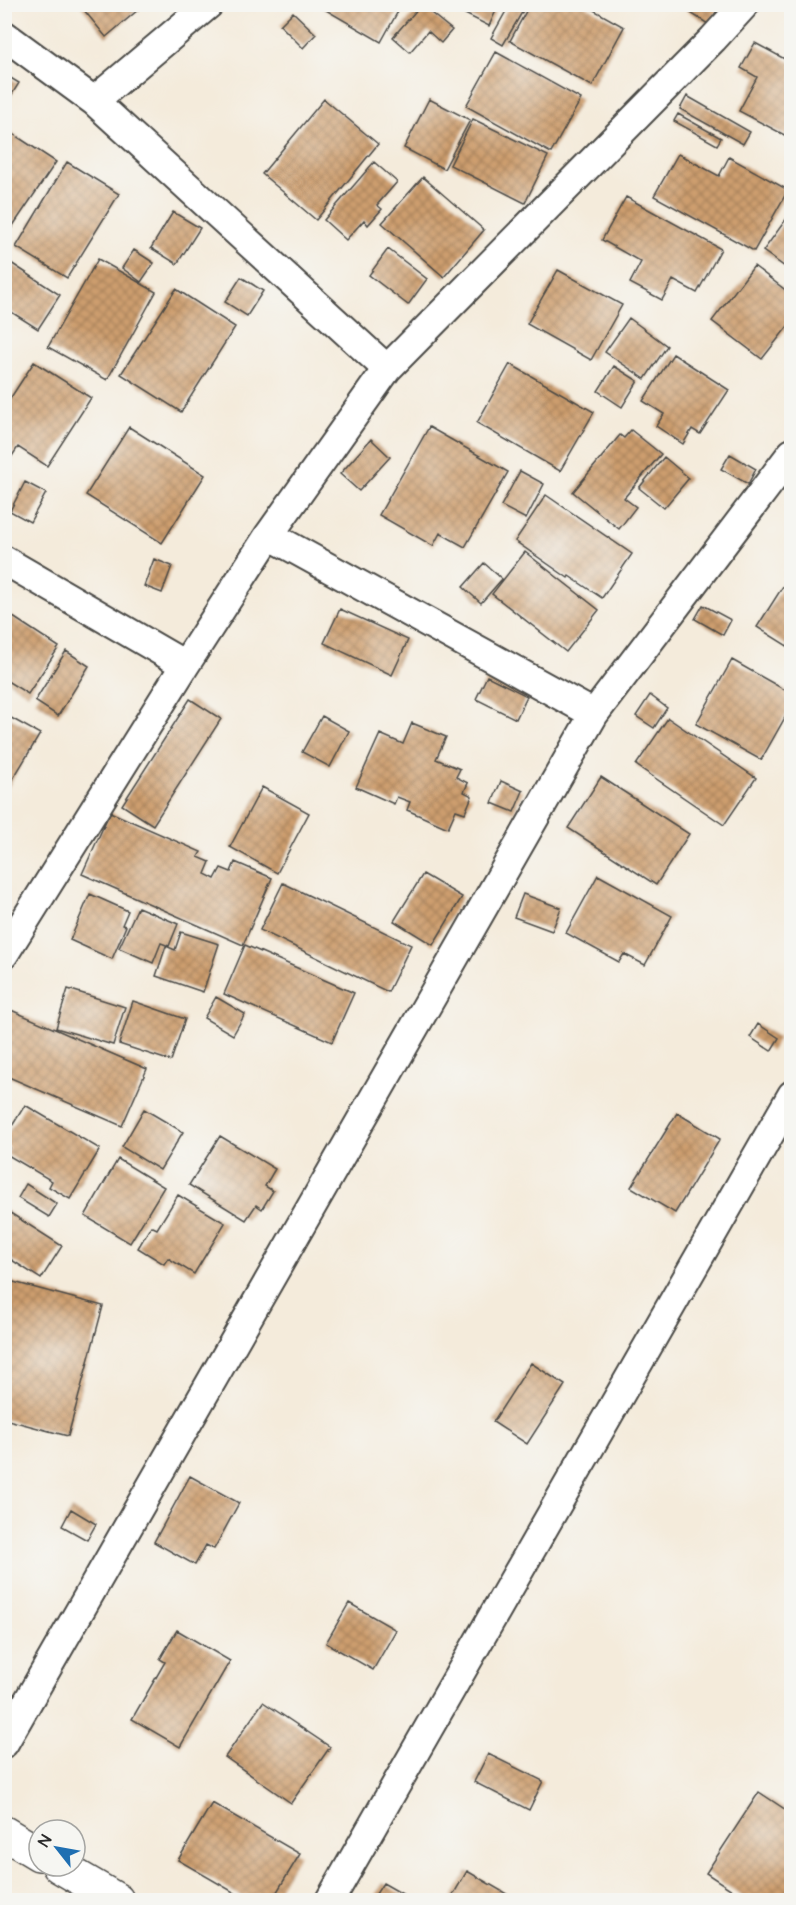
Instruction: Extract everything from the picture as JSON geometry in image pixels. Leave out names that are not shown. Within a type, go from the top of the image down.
[{"type":"street","points":[[94,101],[209,4]]},
{"type":"street","points":[[4,954],[269,535],[387,369],[714,39],[745,4]]},
{"type":"street","points":[[4,35],[94,101],[387,369]]},
{"type":"street","points":[[4,1743],[594,714],[792,453]]},
{"type":"street","points":[[269,535],[594,714]]},
{"type":"street","points":[[4,560],[185,665]]},
{"type":"street","points":[[330,1900],[792,1095]]},
{"type":"street","points":[[4,1833],[27,1847]]},
{"type":"street","points":[[79,1878],[117,1900]]},
{"type":"building","points":[[79,4],[145,4],[106,37]]},
{"type":"building","points":[[320,4],[402,4],[381,42],[319,6]]},
{"type":"building","points":[[445,4],[499,4],[489,26]]},
{"type":"building","points":[[510,4],[516,4],[524,9],[503,45],[491,38]]},
{"type":"building","points":[[530,4],[583,4],[624,27],[592,86],[510,41]]},
{"type":"building","points":[[421,5],[452,30],[441,43],[428,31],[410,52],[393,37]]},
{"type":"building","points":[[678,5],[721,5],[708,24]]},
{"type":"building","points":[[293,12],[316,34],[303,48],[280,25]]},
{"type":"building","points":[[755,43],[792,63],[792,139],[739,111],[757,77],[741,68]]},
{"type":"building","points":[[496,52],[581,99],[551,153],[466,106]]},
{"type":"building","points":[[4,74],[19,83],[4,107]]},
{"type":"building","points":[[687,96],[750,132],[743,144],[680,109]]},
{"type":"building","points":[[324,99],[378,144],[316,220],[262,174]]},
{"type":"building","points":[[429,99],[470,120],[444,169],[404,148]]},
{"type":"building","points":[[678,114],[721,138],[717,145],[674,121]]},
{"type":"building","points":[[473,119],[548,156],[525,203],[450,165]]},
{"type":"building","points":[[4,128],[56,162],[4,239]]},
{"type":"building","points":[[678,154],[719,176],[729,157],[788,190],[754,251],[654,196]]},
{"type":"building","points":[[67,162],[119,194],[67,278],[16,247]]},
{"type":"building","points":[[374,162],[397,182],[377,205],[382,209],[368,225],[364,220],[346,240],[324,220]]},
{"type":"building","points":[[423,177],[484,230],[444,277],[382,223]]},
{"type":"building","points":[[626,197],[721,249],[697,293],[673,280],[662,300],[630,283],[641,262],[602,240]]},
{"type":"building","points":[[792,211],[792,272],[763,251]]},
{"type":"building","points":[[173,212],[200,228],[177,264],[151,248]]},
{"type":"building","points":[[388,249],[427,279],[408,305],[369,275]]},
{"type":"building","points":[[134,250],[154,263],[141,282],[122,268]]},
{"type":"building","points":[[98,259],[156,292],[107,380],[48,347]]},
{"type":"building","points":[[8,261],[60,295],[38,329],[5,308],[5,267]]},
{"type":"building","points":[[754,266],[792,295],[792,321],[762,359],[712,321]]},
{"type":"building","points":[[558,270],[622,305],[591,360],[527,324]]},
{"type":"building","points":[[241,277],[263,291],[247,316],[225,302]]},
{"type":"building","points":[[176,289],[235,327],[181,412],[121,374]]},
{"type":"building","points":[[629,318],[667,346],[645,379],[605,352]]},
{"type":"building","points":[[673,354],[729,390],[700,434],[692,429],[683,444],[656,426],[664,414],[643,401]]},
{"type":"building","points":[[34,362],[91,398],[47,466],[18,447],[4,468],[4,408]]},
{"type":"building","points":[[510,364],[594,412],[560,471],[477,423]]},
{"type":"building","points":[[614,366],[638,381],[622,407],[598,391]]},
{"type":"building","points":[[129,427],[205,475],[162,543],[86,495]]},
{"type":"building","points":[[429,427],[508,472],[465,547],[440,533],[433,546],[379,515]]},
{"type":"building","points":[[631,430],[661,454],[624,498],[636,507],[619,529],[573,492],[620,435],[624,438]]},
{"type":"building","points":[[371,439],[390,457],[359,491],[340,474]]},
{"type":"building","points":[[730,454],[756,469],[748,484],[721,469]]},
{"type":"building","points":[[664,457],[689,478],[664,508],[639,488]]},
{"type":"building","points":[[520,471],[544,484],[526,519],[501,506]]},
{"type":"building","points":[[25,482],[46,493],[30,522],[10,511]]},
{"type":"building","points":[[546,495],[632,554],[602,598],[569,576],[568,578],[515,541]]},
{"type":"building","points":[[525,552],[599,610],[566,652],[492,594]]},
{"type":"building","points":[[154,559],[172,566],[162,593],[144,586]]},
{"type":"building","points":[[484,563],[502,579],[481,603],[463,587]]},
{"type":"building","points":[[792,572],[792,649],[757,627]]},
{"type":"building","points":[[703,605],[731,620],[723,635],[695,619]]},
{"type":"building","points":[[340,609],[408,640],[392,675],[324,643]]},
{"type":"building","points":[[4,611],[59,647],[28,694],[4,679]]},
{"type":"building","points":[[66,651],[89,666],[58,716],[35,701]]},
{"type":"building","points":[[732,660],[792,694],[792,705],[761,760],[696,724]]},
{"type":"building","points":[[487,676],[527,696],[516,719],[476,699]]},
{"type":"building","points":[[650,695],[667,708],[654,728],[636,716]]},
{"type":"building","points":[[190,699],[221,719],[153,825],[122,805]]},
{"type":"building","points":[[4,714],[40,734],[4,794]]},
{"type":"building","points":[[322,716],[349,731],[330,767],[302,752]]},
{"type":"building","points":[[668,718],[756,778],[724,825],[636,765]]},
{"type":"building","points":[[412,723],[446,737],[436,759],[460,769],[456,777],[468,783],[464,792],[472,796],[465,813],[456,810],[448,828],[407,810],[410,802],[397,797],[394,804],[356,787],[380,734],[403,744]]},
{"type":"building","points":[[601,777],[689,834],[656,885],[568,828]]},
{"type":"building","points":[[501,781],[523,791],[514,812],[492,803]]},
{"type":"building","points":[[262,787],[309,813],[277,873],[230,847]]},
{"type":"building","points":[[110,812],[201,852],[198,857],[210,862],[205,874],[215,879],[221,868],[231,872],[235,862],[272,878],[243,945],[82,874]]},
{"type":"building","points":[[423,874],[462,897],[433,945],[394,921]]},
{"type":"building","points":[[598,875],[672,916],[645,965],[624,954],[619,962],[566,933]]},
{"type":"building","points":[[283,883],[411,945],[388,992],[260,930]]},
{"type":"building","points":[[90,894],[128,911],[122,925],[126,926],[112,959],[70,940]]},
{"type":"building","points":[[523,894],[561,908],[552,931],[514,917]]},
{"type":"building","points":[[138,907],[178,924],[169,946],[161,943],[153,963],[119,948]]},
{"type":"building","points":[[181,932],[219,944],[203,992],[156,976],[166,946],[175,950]]},
{"type":"building","points":[[245,945],[354,993],[332,1042],[224,994]]},
{"type":"building","points":[[68,989],[125,1007],[113,1045],[56,1028]]},
{"type":"building","points":[[216,997],[245,1014],[233,1035],[204,1018]]},
{"type":"building","points":[[133,1001],[185,1019],[171,1061],[119,1044]]},
{"type":"building","points":[[4,1007],[147,1069],[122,1126],[4,1075]]},
{"type":"building","points":[[758,1024],[779,1038],[771,1051],[750,1037]]},
{"type":"building","points":[[25,1105],[100,1149],[70,1199],[49,1187],[52,1181],[6,1154],[10,1148],[4,1145],[4,1139]]},
{"type":"building","points":[[144,1109],[183,1132],[160,1170],[122,1147]]},
{"type":"building","points":[[677,1113],[720,1139],[675,1213],[631,1187]]},
{"type":"building","points":[[220,1136],[275,1169],[265,1186],[273,1191],[262,1209],[256,1205],[246,1220],[189,1185]]},
{"type":"building","points":[[118,1159],[164,1187],[130,1243],[85,1216]]},
{"type":"building","points":[[26,1184],[57,1204],[49,1217],[18,1198]]},
{"type":"building","points":[[178,1195],[225,1223],[194,1274],[168,1258],[164,1264],[138,1248],[151,1226],[157,1229]]},
{"type":"building","points":[[4,1209],[62,1246],[41,1279],[4,1255]]},
{"type":"building","points":[[6,1280],[103,1306],[68,1436],[4,1419]]},
{"type":"building","points":[[531,1363],[565,1385],[527,1444],[493,1422]]},
{"type":"building","points":[[190,1476],[239,1503],[214,1549],[206,1545],[195,1565],[154,1542]]},
{"type":"building","points":[[71,1509],[96,1524],[87,1540],[62,1526]]},
{"type":"building","points":[[349,1603],[396,1630],[373,1670],[326,1643]]},
{"type":"building","points":[[177,1630],[230,1661],[180,1747],[132,1719],[165,1662],[160,1659]]},
{"type":"building","points":[[263,1702],[330,1747],[291,1803],[225,1757]]},
{"type":"building","points":[[488,1754],[543,1781],[529,1810],[474,1782]]},
{"type":"building","points":[[759,1792],[792,1814],[792,1900],[747,1900],[706,1873]]},
{"type":"building","points":[[212,1803],[300,1854],[272,1900],[247,1900],[178,1860]]},
{"type":"building","points":[[467,1871],[517,1900],[450,1900]]},
{"type":"building","points":[[383,1883],[413,1900],[372,1900]]}]
